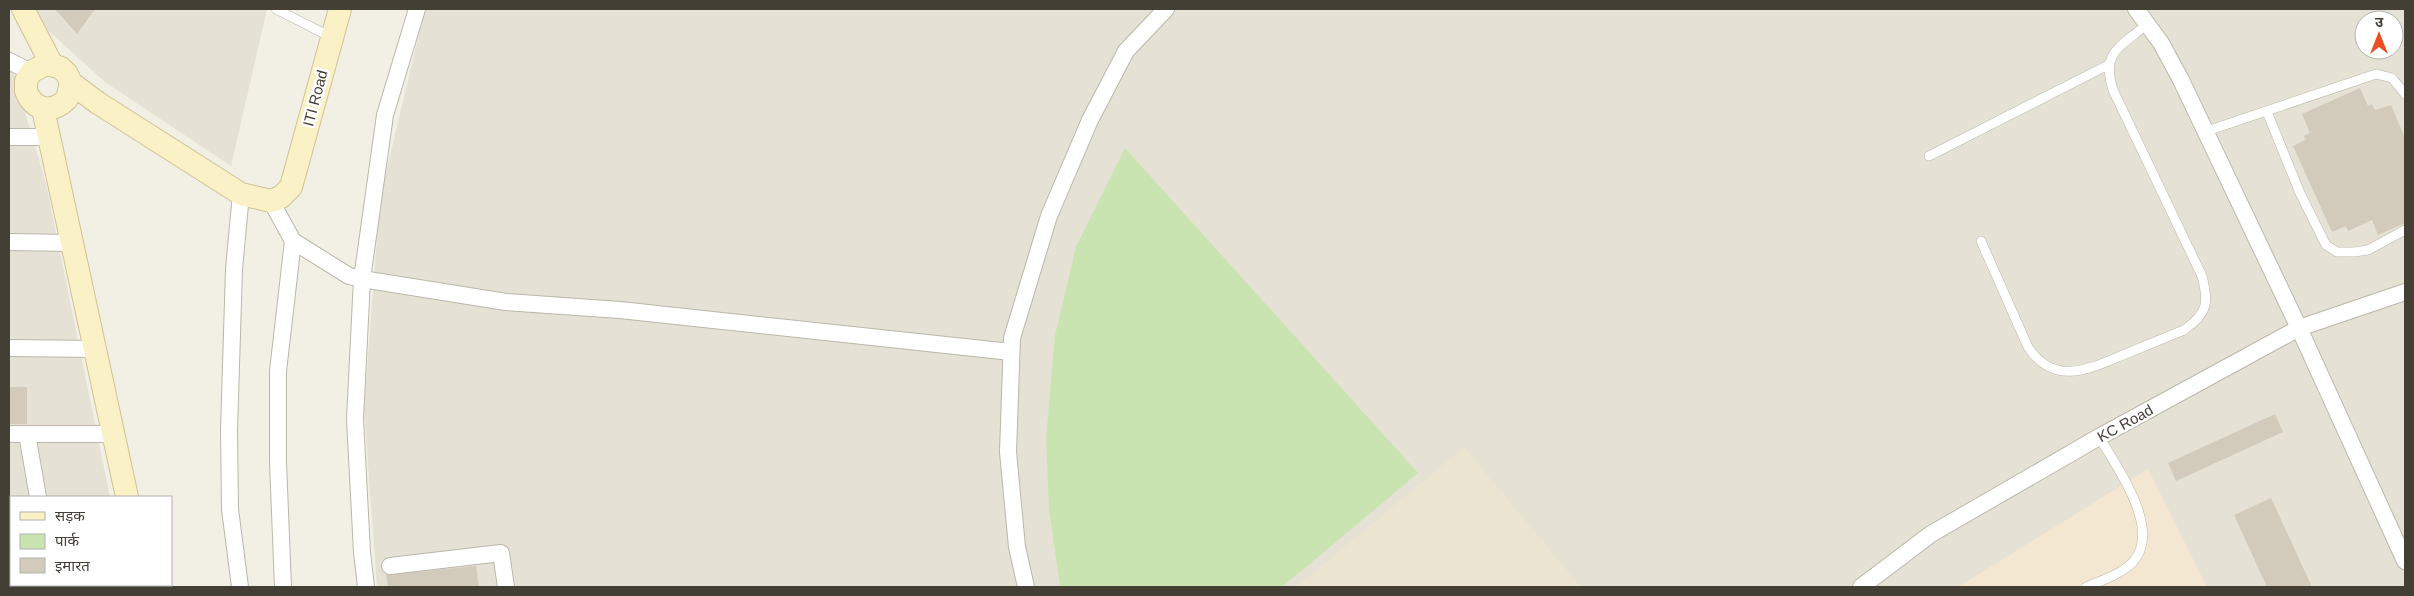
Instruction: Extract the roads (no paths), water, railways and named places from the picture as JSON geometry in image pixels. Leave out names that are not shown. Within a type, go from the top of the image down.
[{"type":"street","points":[[23,9],[40,68]]},
{"type":"street","name":"ITI Road","points":[[271,201],[281,197],[291,188],[340,9]]},
{"type":"street","points":[[366,587],[362,552],[355,419],[362,279],[386,115],[417,9]]},
{"type":"street","points":[[1026,587],[1017,547],[1008,452],[1012,338],[1048,216],[1090,120],[1126,51],[1166,9]]},
{"type":"street","points":[[2136,9],[2161,44],[2180,80],[2299,328],[2405,560]]},
{"type":"street","points":[[9,12],[40,68]]},
{"type":"street","points":[[9,61],[40,68],[61,68],[67,74],[71,83],[98,103],[240,194],[271,201],[293,241],[349,276],[506,302],[620,310],[1011,352]]},
{"type":"street","points":[[40,68],[26,81],[26,91],[36,106],[43,109],[53,109],[61,106],[67,100],[71,83]]},
{"type":"street","points":[[43,109],[127,496]]},
{"type":"street","points":[[9,137],[49,137]]},
{"type":"street","points":[[240,194],[234,269],[229,430],[230,509],[240,587]]},
{"type":"street","points":[[283,587],[278,462],[278,370],[293,241]]},
{"type":"street","points":[[9,242],[72,243]]},
{"type":"street","name":"KC Road","points":[[1861,587],[1931,534],[2099,437],[2299,328],[2405,292]]},
{"type":"street","points":[[9,348],[95,349]]},
{"type":"street","points":[[9,434],[114,434]]},
{"type":"street","points":[[27,434],[38,496]]},
{"type":"street","points":[[390,566],[501,553],[506,587]]},
{"type":"lane","points":[[276,9],[331,38]]},
{"type":"lane","points":[[1981,241],[2028,347],[2037,361],[2050,368],[2065,372],[2087,370],[2184,330],[2197,321],[2205,309],[2207,296],[2202,276],[2113,90],[2108,65],[2111,56],[2147,24]]},
{"type":"lane","points":[[1929,156],[2108,65]]},
{"type":"lane","points":[[2204,132],[2376,74],[2392,78],[2405,94]]},
{"type":"lane","points":[[2267,112],[2300,193],[2326,245],[2337,252],[2368,250],[2405,230]]},
{"type":"lane","points":[[2086,587],[2123,569],[2136,558],[2142,543],[2142,528],[2132,491],[2099,437]]}]
